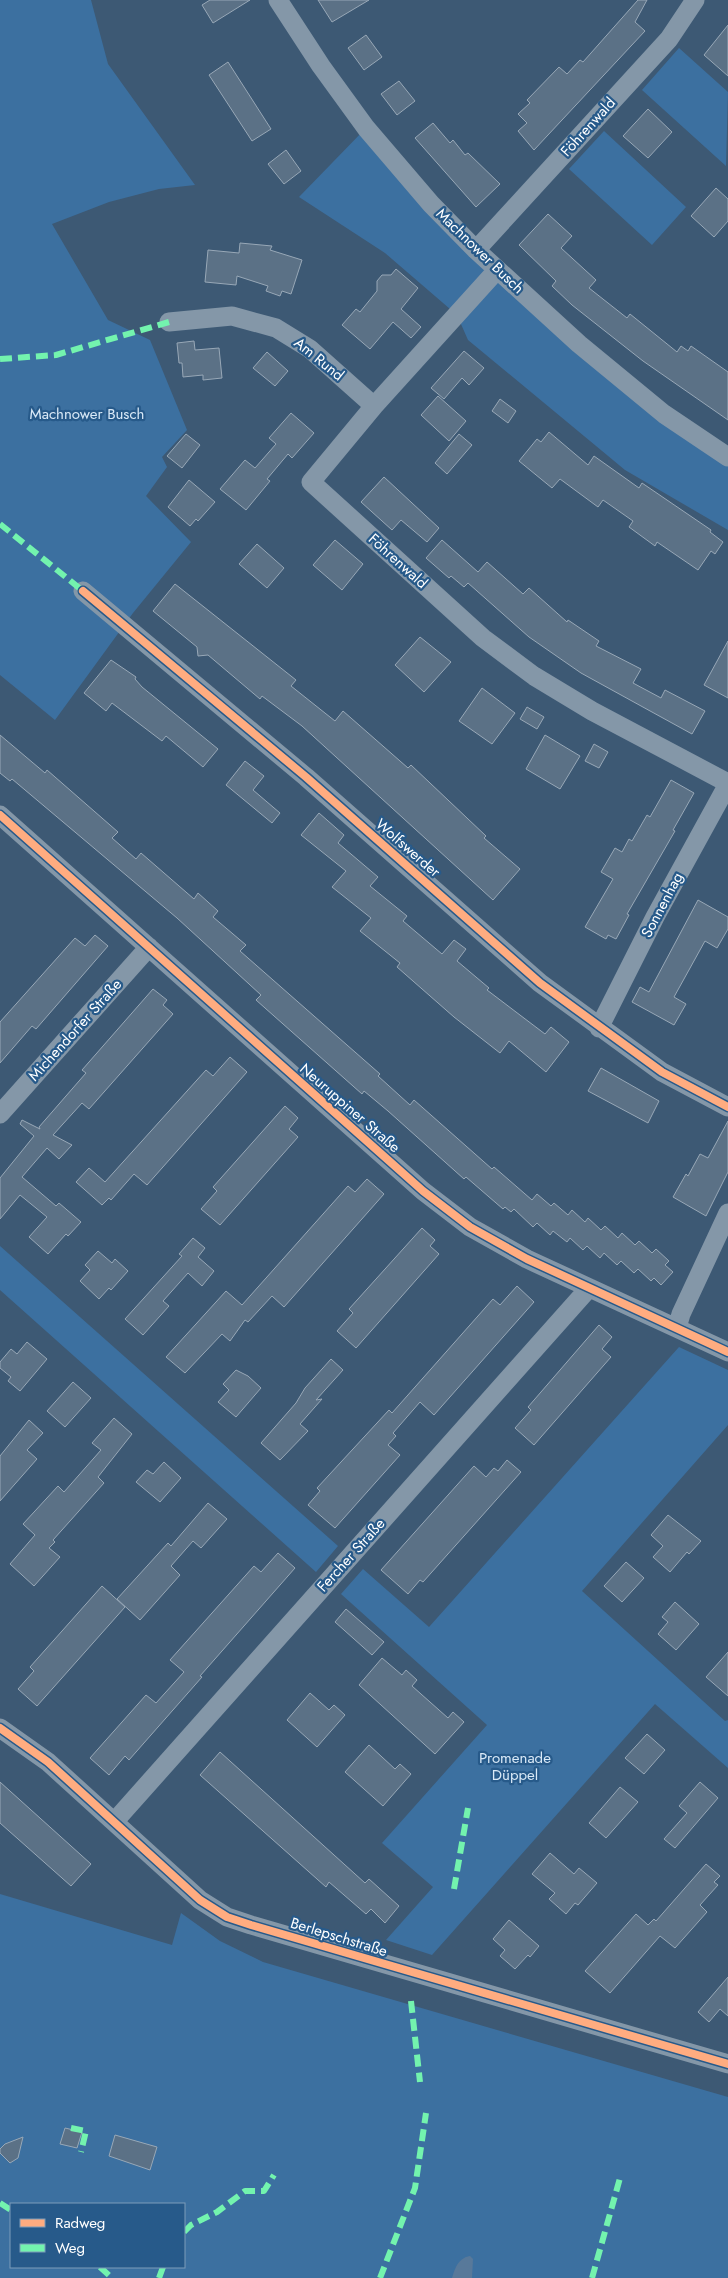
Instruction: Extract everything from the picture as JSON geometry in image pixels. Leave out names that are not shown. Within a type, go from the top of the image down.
[{"type":"street","name":"Machnower Busch","points":[[278,0],[321,66],[366,128],[432,204],[476,250],[579,344],[664,414],[728,457]]},
{"type":"street","name":"Föhrenwald","points":[[476,250],[669,39],[695,0]]},
{"type":"street","name":"Föhrenwald","points":[[497,270],[374,406],[311,482],[482,638],[534,676],[728,784]]},
{"type":"street","name":"Am Rund","points":[[169,322],[232,316],[276,328],[310,349],[374,406]]},
{"type":"street","name":"Wolfswerder","points":[[84,590],[306,777],[540,983],[599,1028],[662,1072],[728,1107]]},
{"type":"street","name":"Sonnenhag","points":[[599,1028],[655,917],[728,784]]},
{"type":"street","name":"Neuruppiner Straße","points":[[0,815],[430,1197],[470,1227],[526,1259],[728,1352]]},
{"type":"street","name":"Michendorfer Straße","points":[[0,1114],[149,947]]},
{"type":"street","points":[[677,1328],[681,1314],[728,1213]]},
{"type":"street","name":"Fercher Straße","points":[[114,1822],[589,1288]]},
{"type":"street","name":"Berlepschstraße","points":[[0,1728],[48,1762],[200,1900],[227,1917],[404,1971],[728,2064]]},
{"type":"green space","name":"Machnower Busch","points":[[0,0],[91,0],[108,64],[195,185],[159,189],[109,202],[52,224],[108,320],[150,340],[187,430],[162,457],[167,467],[146,496],[191,542],[133,613],[55,720],[0,675]]},
{"type":"green space","points":[[679,48],[728,92],[726,166],[642,90]]},
{"type":"green space","points":[[366,128],[476,249],[728,457],[728,530],[625,470],[468,340],[457,315],[385,253],[299,197]]},
{"type":"green space","points":[[604,131],[686,207],[652,245],[569,169]]},
{"type":"green space","points":[[0,1246],[338,1546],[316,1572],[0,1290]]},
{"type":"green space","name":"Promenade Düppel","points":[[679,1347],[728,1370],[728,1425],[582,1591],[725,1721],[728,1720],[728,1768],[655,1704],[432,1955],[386,1940],[433,1887],[382,1843],[487,1725],[341,1594],[363,1569],[429,1627]]},
{"type":"green space","points":[[0,1894],[172,1945],[181,1913],[220,1941],[263,1962],[728,2097],[728,2278],[0,2278]]},
{"type":"shaded area","points":[[470,2256],[473,2259],[472,2278],[452,2278],[460,2261]]},
{"type":"building","points":[[210,0],[250,0],[213,23],[202,5]]},
{"type":"building","points":[[318,0],[369,0],[332,22]]},
{"type":"building","points":[[638,0],[647,0],[635,22],[645,31],[534,150],[518,131],[527,123],[518,114],[530,103],[527,100],[559,67],[567,74],[580,60],[583,62]]},
{"type":"building","points":[[728,25],[728,76],[704,55]]},
{"type":"building","points":[[366,35],[382,57],[364,70],[348,48]]},
{"type":"building","points":[[228,62],[271,129],[252,141],[209,75]]},
{"type":"building","points":[[399,81],[415,101],[397,115],[381,94]]},
{"type":"building","points":[[648,109],[672,132],[648,158],[623,136]]},
{"type":"building","points":[[433,123],[450,143],[453,140],[465,155],[468,153],[500,184],[476,207],[415,138]]},
{"type":"building","points":[[286,150],[301,171],[284,184],[268,164]]},
{"type":"building","points":[[716,188],[728,199],[728,221],[714,237],[691,216]]},
{"type":"building","points":[[548,214],[572,236],[561,248],[596,280],[589,288],[627,318],[630,314],[677,352],[681,346],[688,351],[691,346],[728,372],[728,420],[643,361],[572,305],[552,286],[556,281],[519,245]]},
{"type":"building","points":[[240,243],[272,246],[270,250],[302,260],[291,294],[282,291],[280,296],[266,291],[268,286],[237,276],[236,285],[205,282],[208,250],[239,253]]},
{"type":"building","points":[[396,269],[418,288],[401,309],[421,327],[411,338],[393,322],[370,349],[342,325],[356,309],[360,312],[377,291],[377,281],[382,275],[391,275]]},
{"type":"building","points":[[194,341],[195,350],[219,348],[222,378],[203,380],[203,375],[183,377],[182,363],[179,363],[177,343]]},
{"type":"building","points":[[464,351],[484,368],[469,385],[462,378],[444,399],[431,388]]},
{"type":"building","points":[[267,352],[288,371],[275,386],[253,368]]},
{"type":"building","points":[[438,396],[466,421],[449,441],[421,415]]},
{"type":"building","points":[[500,399],[516,411],[508,423],[492,411]]},
{"type":"building","points":[[291,413],[314,433],[292,458],[288,454],[267,479],[270,481],[246,510],[220,489],[245,460],[255,468],[276,444],[269,438]]},
{"type":"building","points":[[549,432],[588,465],[594,456],[639,488],[642,483],[711,530],[710,532],[723,542],[715,554],[711,551],[698,570],[657,542],[655,546],[629,527],[633,521],[603,500],[598,507],[560,479],[552,488],[519,461],[537,439],[541,442]]},
{"type":"building","points":[[186,434],[200,445],[182,468],[167,456]]},
{"type":"building","points":[[459,434],[472,445],[447,474],[435,463]]},
{"type":"building","points":[[384,477],[439,528],[427,542],[401,520],[392,530],[361,502]]},
{"type":"building","points":[[189,480],[215,502],[198,521],[196,519],[190,526],[168,507]]},
{"type":"building","points":[[335,540],[363,564],[342,590],[313,565]]},
{"type":"building","points":[[442,540],[478,572],[487,562],[523,594],[529,588],[567,622],[568,620],[599,641],[596,646],[641,669],[633,683],[661,698],[665,690],[705,711],[692,734],[581,673],[529,637],[468,583],[464,587],[451,576],[449,578],[426,558]]},
{"type":"building","points":[[257,544],[284,568],[267,588],[239,564]]},
{"type":"building","points":[[175,584],[296,680],[291,686],[335,721],[343,711],[408,768],[411,765],[486,836],[484,838],[520,869],[493,900],[302,726],[262,696],[260,699],[208,655],[198,656],[197,647],[153,611]]},
{"type":"building","points":[[420,637],[451,662],[424,692],[395,665]]},
{"type":"building","points":[[728,641],[728,698],[704,685]]},
{"type":"building","points":[[111,660],[136,677],[135,679],[142,687],[218,749],[203,767],[166,736],[162,741],[112,703],[106,711],[84,693]]},
{"type":"building","points":[[482,688],[515,713],[492,744],[459,721]]},
{"type":"building","points":[[527,707],[544,717],[537,729],[520,719]]},
{"type":"building","points":[[0,735],[45,773],[47,770],[118,832],[112,838],[136,859],[141,853],[194,899],[198,893],[218,911],[213,917],[246,945],[240,951],[380,1074],[378,1076],[410,1105],[414,1100],[492,1169],[494,1167],[532,1200],[537,1194],[551,1206],[554,1203],[568,1215],[572,1210],[585,1222],[588,1218],[601,1230],[605,1226],[618,1238],[622,1233],[635,1245],[639,1241],[652,1253],[656,1249],[669,1261],[665,1265],[673,1272],[661,1285],[654,1278],[651,1281],[638,1269],[634,1273],[621,1261],[617,1265],[604,1253],[600,1258],[587,1246],[583,1250],[570,1238],[567,1242],[553,1231],[550,1235],[537,1223],[533,1227],[514,1209],[511,1212],[505,1207],[503,1209],[466,1177],[464,1179],[364,1091],[362,1094],[256,1000],[261,995],[177,918],[12,779],[10,781],[0,773]]},
{"type":"building","points":[[545,735],[580,756],[560,789],[526,769]]},
{"type":"building","points":[[594,744],[608,752],[599,768],[585,761]]},
{"type":"building","points":[[245,761],[264,776],[253,790],[280,813],[272,823],[226,785]]},
{"type":"building","points":[[671,780],[694,793],[673,830],[675,831],[627,914],[629,915],[616,939],[608,935],[606,939],[585,927],[613,879],[601,872],[615,848],[622,852],[629,839],[632,841],[647,815],[650,817]]},
{"type":"building","points":[[319,813],[344,835],[338,843],[378,877],[370,886],[407,916],[403,921],[442,954],[454,940],[466,949],[457,961],[489,988],[487,990],[545,1034],[551,1027],[569,1042],[546,1072],[509,1041],[500,1053],[454,1017],[397,967],[400,963],[360,931],[371,918],[332,887],[346,871],[301,835]]},
{"type":"building","points":[[698,900],[728,917],[728,929],[717,948],[705,941],[674,997],[686,1004],[674,1025],[632,1002],[640,987],[649,992]]},
{"type":"building","points":[[95,935],[108,946],[36,1029],[32,1026],[0,1063],[0,1022],[75,938],[85,946]]},
{"type":"building","points":[[153,989],[167,1000],[163,1005],[173,1014],[89,1109],[82,1103],[53,1135],[72,1145],[59,1159],[47,1148],[22,1177],[56,1206],[59,1203],[81,1222],[68,1236],[66,1234],[48,1254],[29,1237],[47,1217],[20,1195],[0,1219],[0,1178],[34,1136],[20,1124],[22,1120],[40,1129],[39,1127],[86,1073],[82,1070]]},
{"type":"building","points":[[230,1057],[247,1072],[147,1185],[134,1174],[111,1200],[109,1198],[102,1205],[76,1182],[89,1168],[105,1182],[206,1070],[213,1076]]},
{"type":"building","points":[[601,1068],[659,1101],[648,1123],[588,1091]]},
{"type":"building","points":[[285,1106],[298,1118],[289,1129],[298,1137],[220,1225],[201,1209],[217,1191],[213,1187]]},
{"type":"building","points":[[728,1121],[728,1172],[706,1216],[673,1197],[686,1174],[688,1176],[700,1154],[708,1158]]},
{"type":"building","points":[[367,1179],[384,1194],[284,1307],[272,1296],[248,1322],[245,1320],[230,1341],[222,1334],[185,1373],[166,1357],[226,1291],[242,1305],[348,1186],[355,1192]]},
{"type":"building","points":[[422,1228],[435,1240],[430,1246],[439,1254],[356,1348],[337,1331],[353,1313],[349,1309]]},
{"type":"building","points":[[193,1238],[205,1248],[198,1257],[214,1271],[202,1286],[188,1273],[163,1301],[169,1306],[143,1335],[125,1319],[182,1256],[179,1254]]},
{"type":"building","points":[[98,1251],[112,1263],[115,1259],[128,1271],[111,1290],[109,1288],[99,1299],[80,1281],[90,1270],[85,1265]]},
{"type":"building","points":[[517,1286],[534,1302],[434,1415],[420,1402],[393,1433],[396,1436],[388,1445],[400,1455],[335,1528],[308,1505],[320,1491],[317,1488],[389,1410],[392,1413],[493,1299],[500,1305]]},
{"type":"building","points":[[599,1325],[612,1337],[602,1349],[611,1357],[534,1445],[515,1428],[531,1410],[528,1407]]},
{"type":"building","points":[[27,1342],[47,1359],[20,1391],[8,1381],[11,1377],[0,1368],[0,1362],[11,1349],[17,1354]]},
{"type":"building","points":[[331,1359],[343,1370],[316,1400],[322,1399],[300,1424],[308,1431],[280,1460],[261,1443]]},
{"type":"building","points":[[236,1370],[248,1376],[261,1388],[236,1417],[218,1402],[229,1390],[223,1384]]},
{"type":"building","points":[[73,1382],[91,1398],[65,1427],[47,1411]]},
{"type":"building","points":[[114,1418],[132,1434],[98,1477],[104,1483],[53,1540],[55,1542],[49,1548],[60,1557],[34,1586],[10,1564],[35,1535],[23,1524],[58,1486],[64,1492],[101,1450],[92,1443]]},
{"type":"building","points":[[29,1420],[43,1433],[27,1450],[37,1459],[0,1501],[0,1456]]},
{"type":"building","points":[[507,1460],[521,1472],[423,1582],[420,1580],[408,1594],[381,1570],[474,1466],[486,1477],[494,1468],[498,1471]]},
{"type":"building","points":[[164,1462],[181,1478],[160,1502],[136,1482],[147,1470],[153,1474]]},
{"type":"building","points":[[208,1503],[227,1519],[201,1548],[193,1541],[171,1566],[180,1575],[140,1620],[117,1599],[168,1543],[171,1546]]},
{"type":"building","points":[[668,1515],[701,1541],[689,1554],[687,1552],[670,1572],[653,1557],[663,1546],[651,1535]]},
{"type":"building","points":[[278,1553],[295,1568],[129,1760],[125,1756],[109,1775],[90,1758],[146,1695],[156,1703],[184,1672],[170,1660],[254,1566],[261,1572]]},
{"type":"building","points":[[626,1562],[644,1578],[622,1602],[604,1586]]},
{"type":"building","points":[[102,1586],[125,1607],[37,1706],[18,1689],[34,1671],[30,1667]]},
{"type":"building","points":[[675,1602],[699,1624],[676,1650],[658,1634],[668,1622],[662,1617]]},
{"type":"building","points":[[346,1609],[384,1642],[372,1655],[335,1622]]},
{"type":"building","points":[[728,1652],[728,1696],[706,1677]]},
{"type":"building","points":[[382,1658],[402,1675],[406,1670],[417,1680],[412,1686],[448,1718],[453,1712],[464,1722],[435,1754],[359,1685]]},
{"type":"building","points":[[310,1693],[329,1710],[334,1705],[345,1715],[317,1747],[287,1720]]},
{"type":"building","points":[[647,1734],[665,1750],[644,1774],[625,1758]]},
{"type":"building","points":[[369,1745],[395,1769],[400,1764],[411,1774],[383,1806],[345,1772]]},
{"type":"building","points":[[220,1752],[365,1883],[369,1879],[399,1906],[385,1923],[371,1909],[366,1914],[329,1882],[326,1887],[200,1775]]},
{"type":"building","points":[[0,1782],[91,1864],[71,1886],[0,1823]]},
{"type":"building","points":[[700,1782],[718,1798],[675,1848],[664,1839],[687,1813],[679,1806]]},
{"type":"building","points":[[620,1787],[638,1802],[606,1838],[589,1823]]},
{"type":"building","points":[[550,1853],[574,1874],[579,1868],[597,1883],[578,1905],[575,1903],[566,1914],[549,1899],[555,1893],[532,1874]]},
{"type":"building","points":[[706,1864],[720,1876],[714,1882],[718,1885],[700,1905],[707,1912],[675,1948],[660,1936],[610,1993],[585,1971],[636,1914],[648,1925],[654,1919],[656,1921]]},
{"type":"building","points":[[509,1920],[539,1946],[530,1957],[528,1955],[515,1969],[500,1956],[505,1950],[493,1939]]},
{"type":"building","points":[[728,1977],[728,2016],[720,2009],[709,2022],[698,2012]]},
{"type":"building","points":[[65,2128],[82,2132],[77,2148],[60,2144]]},
{"type":"building","points":[[115,2135],[157,2147],[150,2170],[109,2156]]},
{"type":"building","points":[[23,2137],[18,2158],[10,2163],[0,2153],[0,2149],[5,2144]]},
{"type":"marked path","points":[[0,359],[56,355],[169,322]]},
{"type":"marked path","points":[[0,524],[83,591]]},
{"type":"marked path","points":[[454,1889],[468,1808]]},
{"type":"marked path","points":[[411,2001],[420,2082]]},
{"type":"marked path","points":[[380,2278],[415,2188],[426,2113]]},
{"type":"marked path","points":[[71,2128],[86,2131],[81,2152]]},
{"type":"marked path","points":[[185,2231],[191,2225],[217,2212],[245,2191],[264,2191],[274,2175]]},
{"type":"marked path","points":[[592,2278],[620,2178]]},
{"type":"marked path","points":[[0,2203],[10,2209]]},
{"type":"marked path","points":[[101,2268],[112,2278]]},
{"type":"marked path","points":[[159,2278],[163,2268]]},
{"type":"cycle path","points":[[83,591],[306,777],[540,983],[662,1072],[728,1107]]},
{"type":"cycle path","points":[[0,815],[423,1191],[470,1227],[527,1259],[728,1352]]},
{"type":"cycle path","points":[[0,1728],[48,1762],[200,1900],[227,1917],[728,2064]]}]
